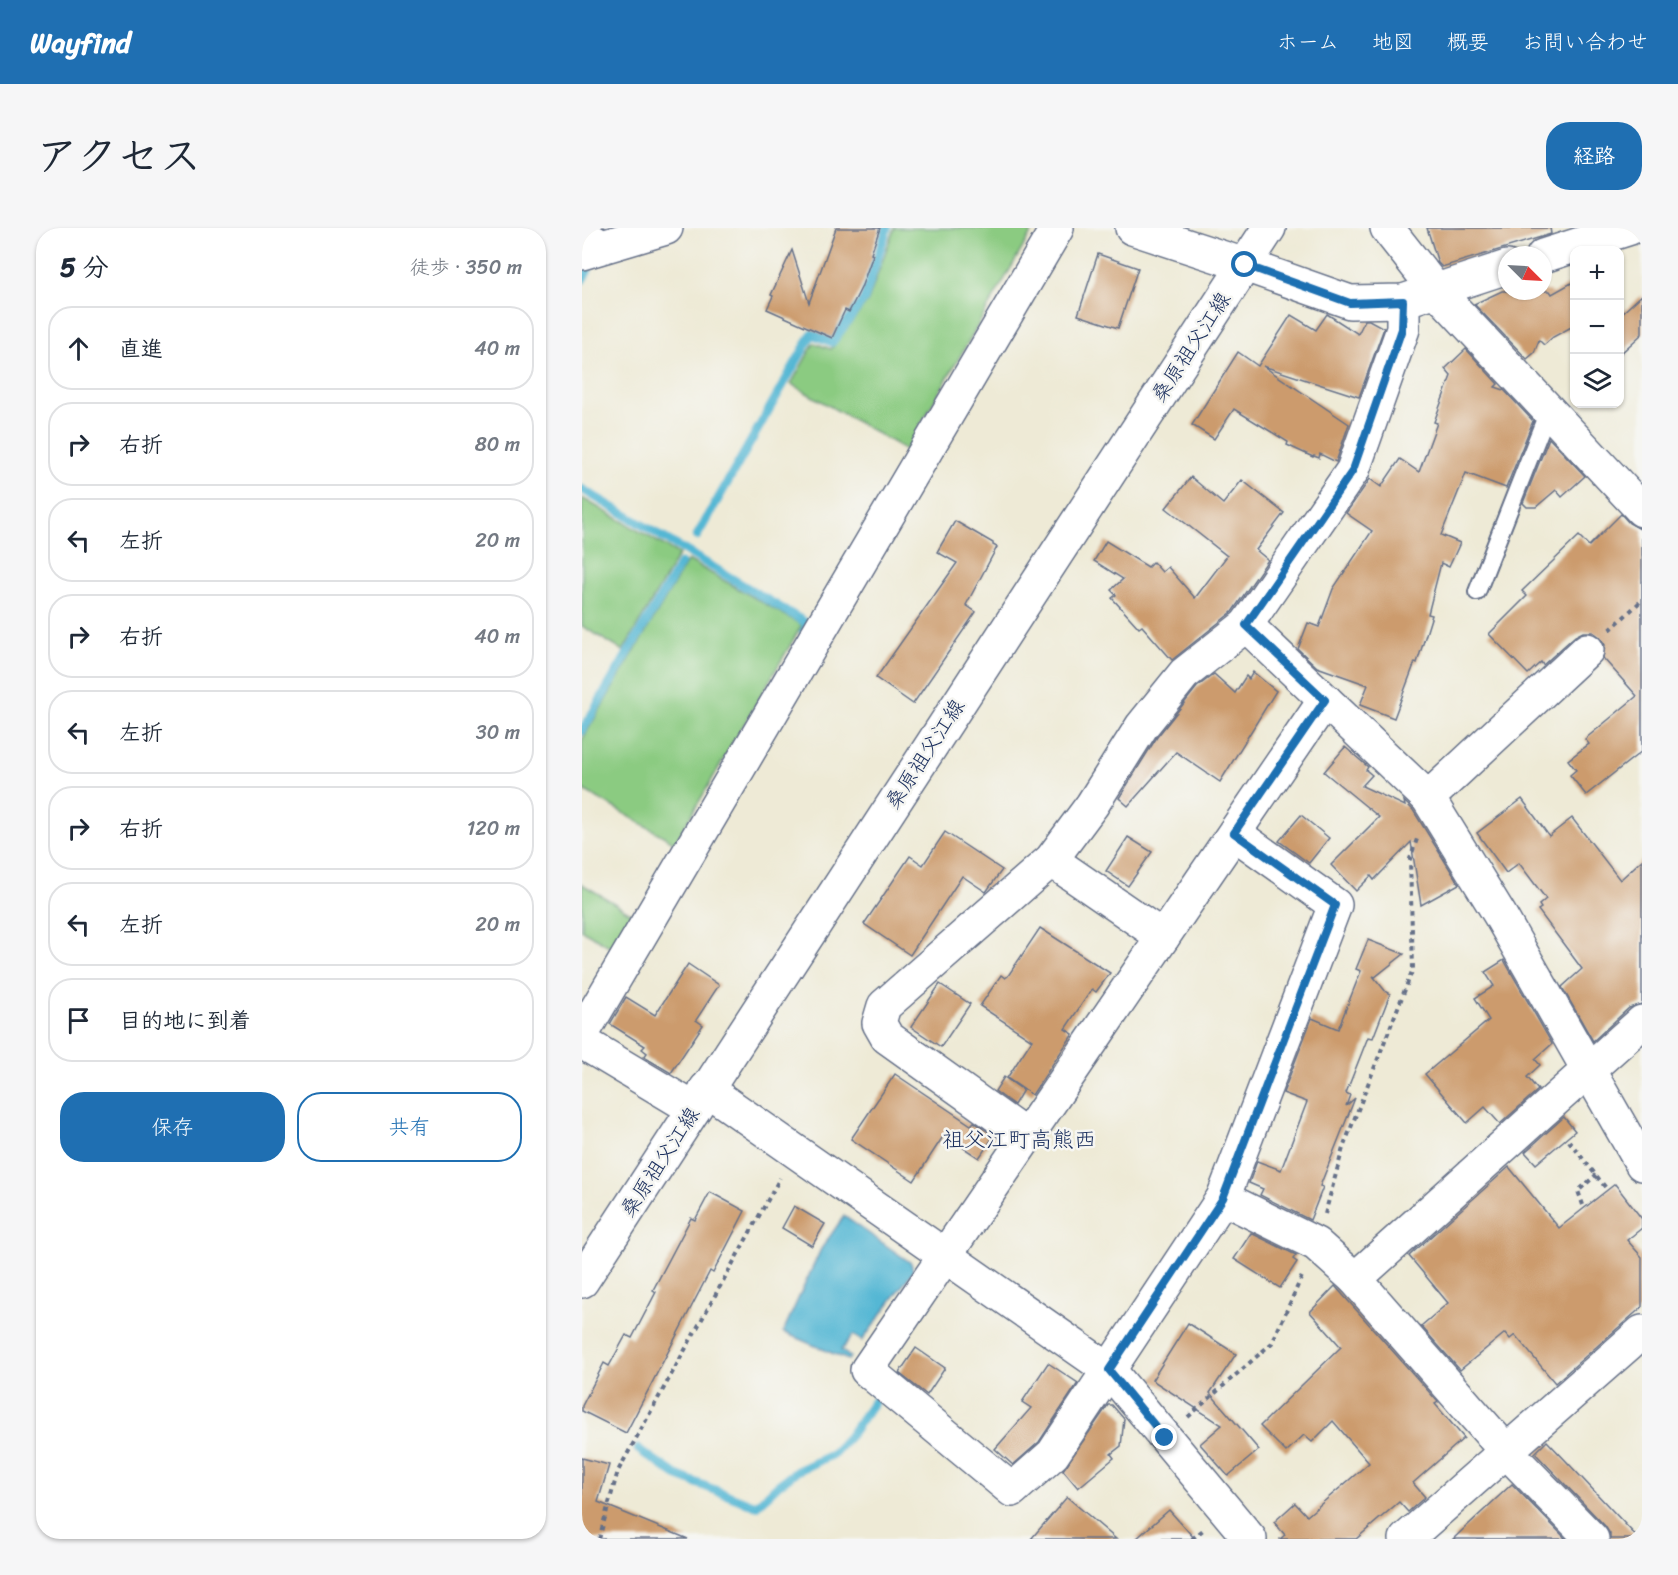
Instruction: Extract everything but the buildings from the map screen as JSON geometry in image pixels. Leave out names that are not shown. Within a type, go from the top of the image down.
[{"type":"street","points":[[582,253],[600,236],[666,228]]},
{"type":"street","points":[[582,1034],[1056,228]]},
{"type":"street","points":[[1132,228],[1350,303],[1403,301],[1498,270]]},
{"type":"street","name":"桑原祖父江線","points":[[582,1281],[1269,228]]},
{"type":"street","points":[[1387,228],[1435,289],[1642,510]]},
{"type":"street","points":[[1552,252],[1630,228]]},
{"type":"street","points":[[1027,1137],[887,1037],[879,1023],[884,1006],[1051,860],[1092,805],[1142,726],[1184,674],[1246,625],[1353,470],[1402,329],[1403,301]]},
{"type":"street","points":[[1246,625],[1429,800],[1500,915],[1642,1164]]},
{"type":"street","points":[[1429,800],[1587,650]]},
{"type":"street","points":[[1234,833],[1335,905],[1223,1198],[1053,1454],[1012,1490],[867,1370],[1027,1137],[1163,937],[1234,833],[1325,700]]},
{"type":"street","points":[[1051,860],[1163,937]]},
{"type":"street","points":[[1355,1279],[1642,1022]]},
{"type":"street","points":[[582,1042],[700,1099],[795,1151],[1109,1370],[1250,1539]]},
{"type":"street","points":[[1223,1198],[1316,1244],[1355,1279],[1506,1451],[1592,1539]]},
{"type":"street","points":[[1406,1539],[1642,1332]]},
{"type":"lane","points":[[1477,592],[1548,411]]},
{"type":"path","points":[[1587,650],[1642,600]]},
{"type":"path","points":[[1413,969],[1410,860],[1429,800]]},
{"type":"path","points":[[1569,1141],[1606,1188]]},
{"type":"path","points":[[599,1539],[618,1471],[795,1151]]},
{"type":"path","points":[[1583,1205],[1578,1191],[1596,1175]]},
{"type":"green space","points":[[894,228],[1034,228],[906,450],[791,384],[814,343],[831,349],[868,301]]},
{"type":"green space","points":[[582,498],[679,554],[623,651],[582,626]]},
{"type":"green space","points":[[688,560],[802,625],[675,843],[582,789],[582,740]]},
{"type":"green space","points":[[582,884],[634,915],[614,949],[582,930]]},
{"type":"water","points":[[844,1216],[911,1263],[913,1271],[862,1341],[853,1335],[841,1350],[850,1357],[848,1360],[783,1332],[821,1249]]},
{"type":"waterway","points":[[697,536],[812,334],[832,342],[864,299],[887,228]]},
{"type":"waterway","points":[[582,280],[588,270]]},
{"type":"waterway","points":[[582,489],[808,624],[804,632]]},
{"type":"waterway","points":[[582,731],[681,563]]},
{"type":"waterway","points":[[638,1449],[676,1475],[756,1506],[797,1471],[833,1454],[849,1437],[878,1396]]},
{"type":"district","name":"祖父江町高熊西","points":[[1019,1139]]},
{"type":"route","points":[[1165,1438],[1109,1370],[1223,1198],[1335,905],[1234,833],[1325,700],[1246,625],[1353,470],[1402,329],[1403,301],[1350,303],[1245,265]]}]
